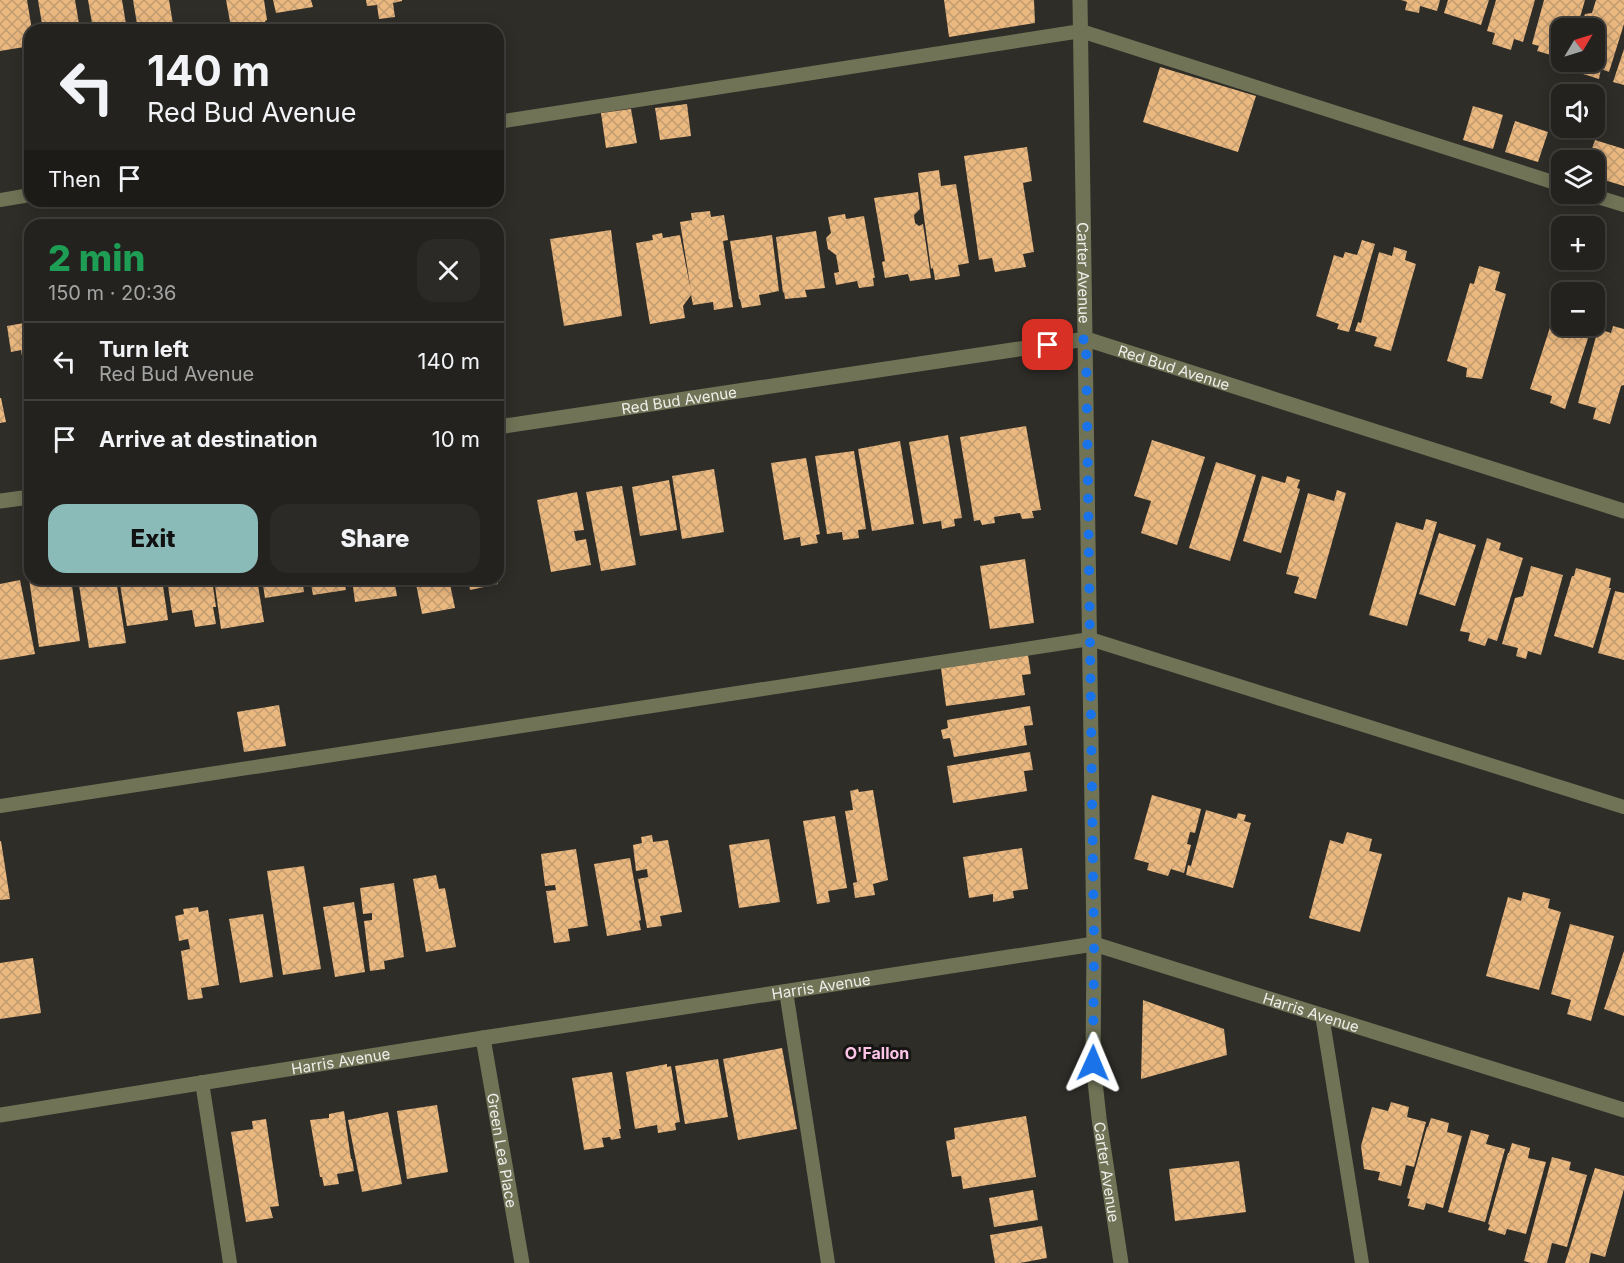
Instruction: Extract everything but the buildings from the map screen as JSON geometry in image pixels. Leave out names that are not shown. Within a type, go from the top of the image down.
[{"type":"street","name":"Carter Avenue","points":[[1080,0],[1094,944],[1093,1063],[1121,1263]]},
{"type":"street","name":"Red Bud Avenue","points":[[504,426],[1086,339],[1624,511]]},
{"type":"street","points":[[0,501],[24,498]]},
{"type":"street","name":"Harris Avenue","points":[[0,1115],[1094,944],[1624,1110]]},
{"type":"street","name":"Green Lea Place","points":[[483,1038],[522,1263]]},
{"type":"lane","points":[[504,121],[1081,31],[1551,181]]},
{"type":"lane","points":[[0,200],[24,196]]},
{"type":"lane","points":[[1605,199],[1624,205]]},
{"type":"lane","points":[[0,806],[1090,639],[1624,807]]},
{"type":"lane","points":[[786,991],[828,1263]]},
{"type":"lane","points":[[1322,1015],[1362,1263]]},
{"type":"lane","points":[[202,1082],[230,1263]]},
{"type":"district","name":"O'Fallon","points":[[877,1053]]},
{"type":"route","points":[[1048,345],[1086,339],[1094,944],[1093,1063]]}]
